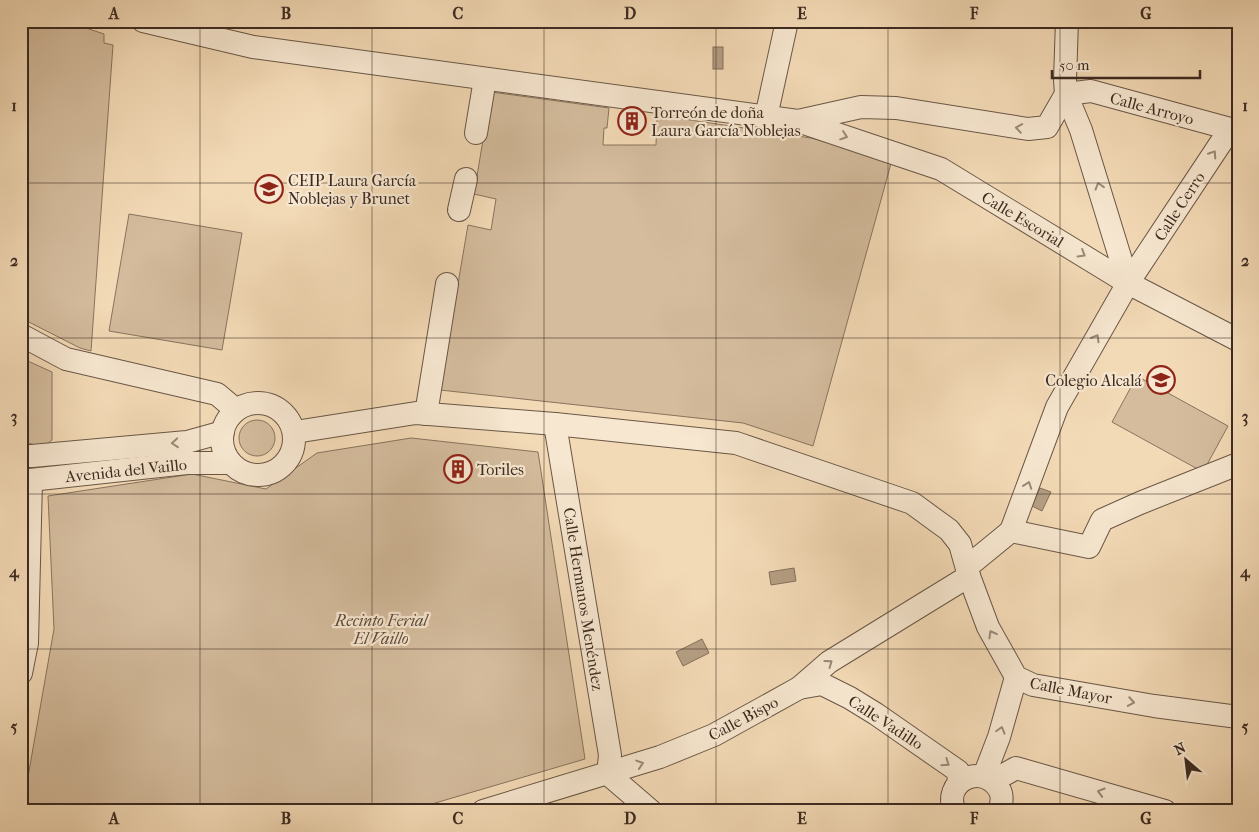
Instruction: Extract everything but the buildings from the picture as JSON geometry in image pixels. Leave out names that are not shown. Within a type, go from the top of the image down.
[{"type":"street","points":[[143,21],[254,47],[766,117],[798,121],[861,107],[896,108],[1028,129],[1047,127],[1086,143]]},
{"type":"street","points":[[766,117],[787,21]]},
{"type":"street","points":[[1067,21],[1066,94],[1086,143],[1128,283]]},
{"type":"street","points":[[476,133],[485,79]]},
{"type":"street","name":"Calle Arroyo","points":[[1066,94],[1091,91],[1234,130]]},
{"type":"street","points":[[1047,127],[1066,94]]},
{"type":"street","name":"Calle Escorial","points":[[798,121],[941,169],[1128,283],[1238,340]]},
{"type":"street","name":"Calle Cerro","points":[[1011,531],[1057,407],[1128,283],[1234,130]]},
{"type":"street","points":[[459,210],[466,179]]},
{"type":"street","points":[[426,414],[447,284]]},
{"type":"street","points":[[21,335],[66,359],[217,394],[236,410]]},
{"type":"street","points":[[250,403],[264,403],[278,408],[289,418],[295,432],[295,445],[290,458],[280,468],[268,474],[254,476],[241,471],[230,463],[224,453],[223,432],[225,423],[236,410],[250,403]]},
{"type":"street","name":"Calle Mayor","points":[[295,432],[416,413],[554,424],[736,443],[912,503],[949,530],[960,544],[988,627],[1016,677],[1033,685],[1154,706],[1238,717]]},
{"type":"street","name":"Calle Hermanos Menéndez","points":[[554,424],[610,755],[608,774]]},
{"type":"street","name":"Avenida del Vaillo","points":[[21,456],[186,442],[223,432]]},
{"type":"street","name":"Avenida del Vaillo","points":[[26,480],[187,463],[230,463]]},
{"type":"street","points":[[1011,531],[1089,547],[1102,520],[1238,464]]},
{"type":"street","points":[[21,673],[24,642],[26,480]]},
{"type":"street","name":"Calle Bispo","points":[[483,811],[660,757],[714,735],[799,688],[829,662],[968,572],[1011,531]]},
{"type":"street","points":[[989,778],[1016,677]]},
{"type":"street","name":"Calle Vadillo","points":[[799,688],[822,684],[856,702],[958,771],[958,783]]},
{"type":"street","points":[[950,809],[952,793],[958,783],[973,775],[989,778],[1016,768],[1165,811]]},
{"type":"street","points":[[608,774],[651,811]]},
{"type":"street","points":[[989,778],[1001,791],[1002,804],[999,811]]},
{"type":"street","points":[[523,811],[577,783]]},
{"type":"green space","points":[[21,21],[65,21],[104,34],[104,43],[113,45],[91,351],[80,348],[21,318]]},
{"type":"green space","points":[[491,92],[609,108],[607,128],[604,128],[603,145],[656,145],[657,115],[811,138],[892,160],[813,446],[743,423],[440,390],[468,225],[491,230],[496,199],[474,194]]},
{"type":"green space","points":[[129,214],[242,233],[222,350],[109,331]]},
{"type":"green space","points":[[21,358],[52,372],[52,440],[49,443],[37,445],[21,441]]},
{"type":"green space","points":[[1137,376],[1228,426],[1203,472],[1112,422]]},
{"type":"green space","points":[[257,420],[264,421],[270,425],[274,431],[274,445],[270,451],[264,455],[257,456],[250,455],[244,451],[240,445],[239,438],[240,431],[244,425],[250,421]]},
{"type":"green space","name":"Recinto Ferial El Vaillo","points":[[411,438],[538,452],[585,759],[408,811],[22,811],[54,629],[48,496],[192,474],[266,489],[317,453]]},
{"type":"shaded area","points":[[713,47],[723,47],[723,69],[713,69]]},
{"type":"shaded area","points":[[1040,488],[1051,492],[1042,511],[1032,506]]},
{"type":"shaded area","points":[[794,568],[796,581],[771,585],[769,572]]},
{"type":"shaded area","points":[[702,639],[709,653],[683,666],[676,652]]},
{"type":"place","name":"Torreón de doña Laura García Noblejas","points":[[632,121]]},
{"type":"place","name":"CEIP Laura García Noblejas y Brunet","points":[[269,189]]},
{"type":"place","name":"Colegio Alcalá","points":[[1161,380]]},
{"type":"place","name":"Toriles","points":[[458,469]]}]
